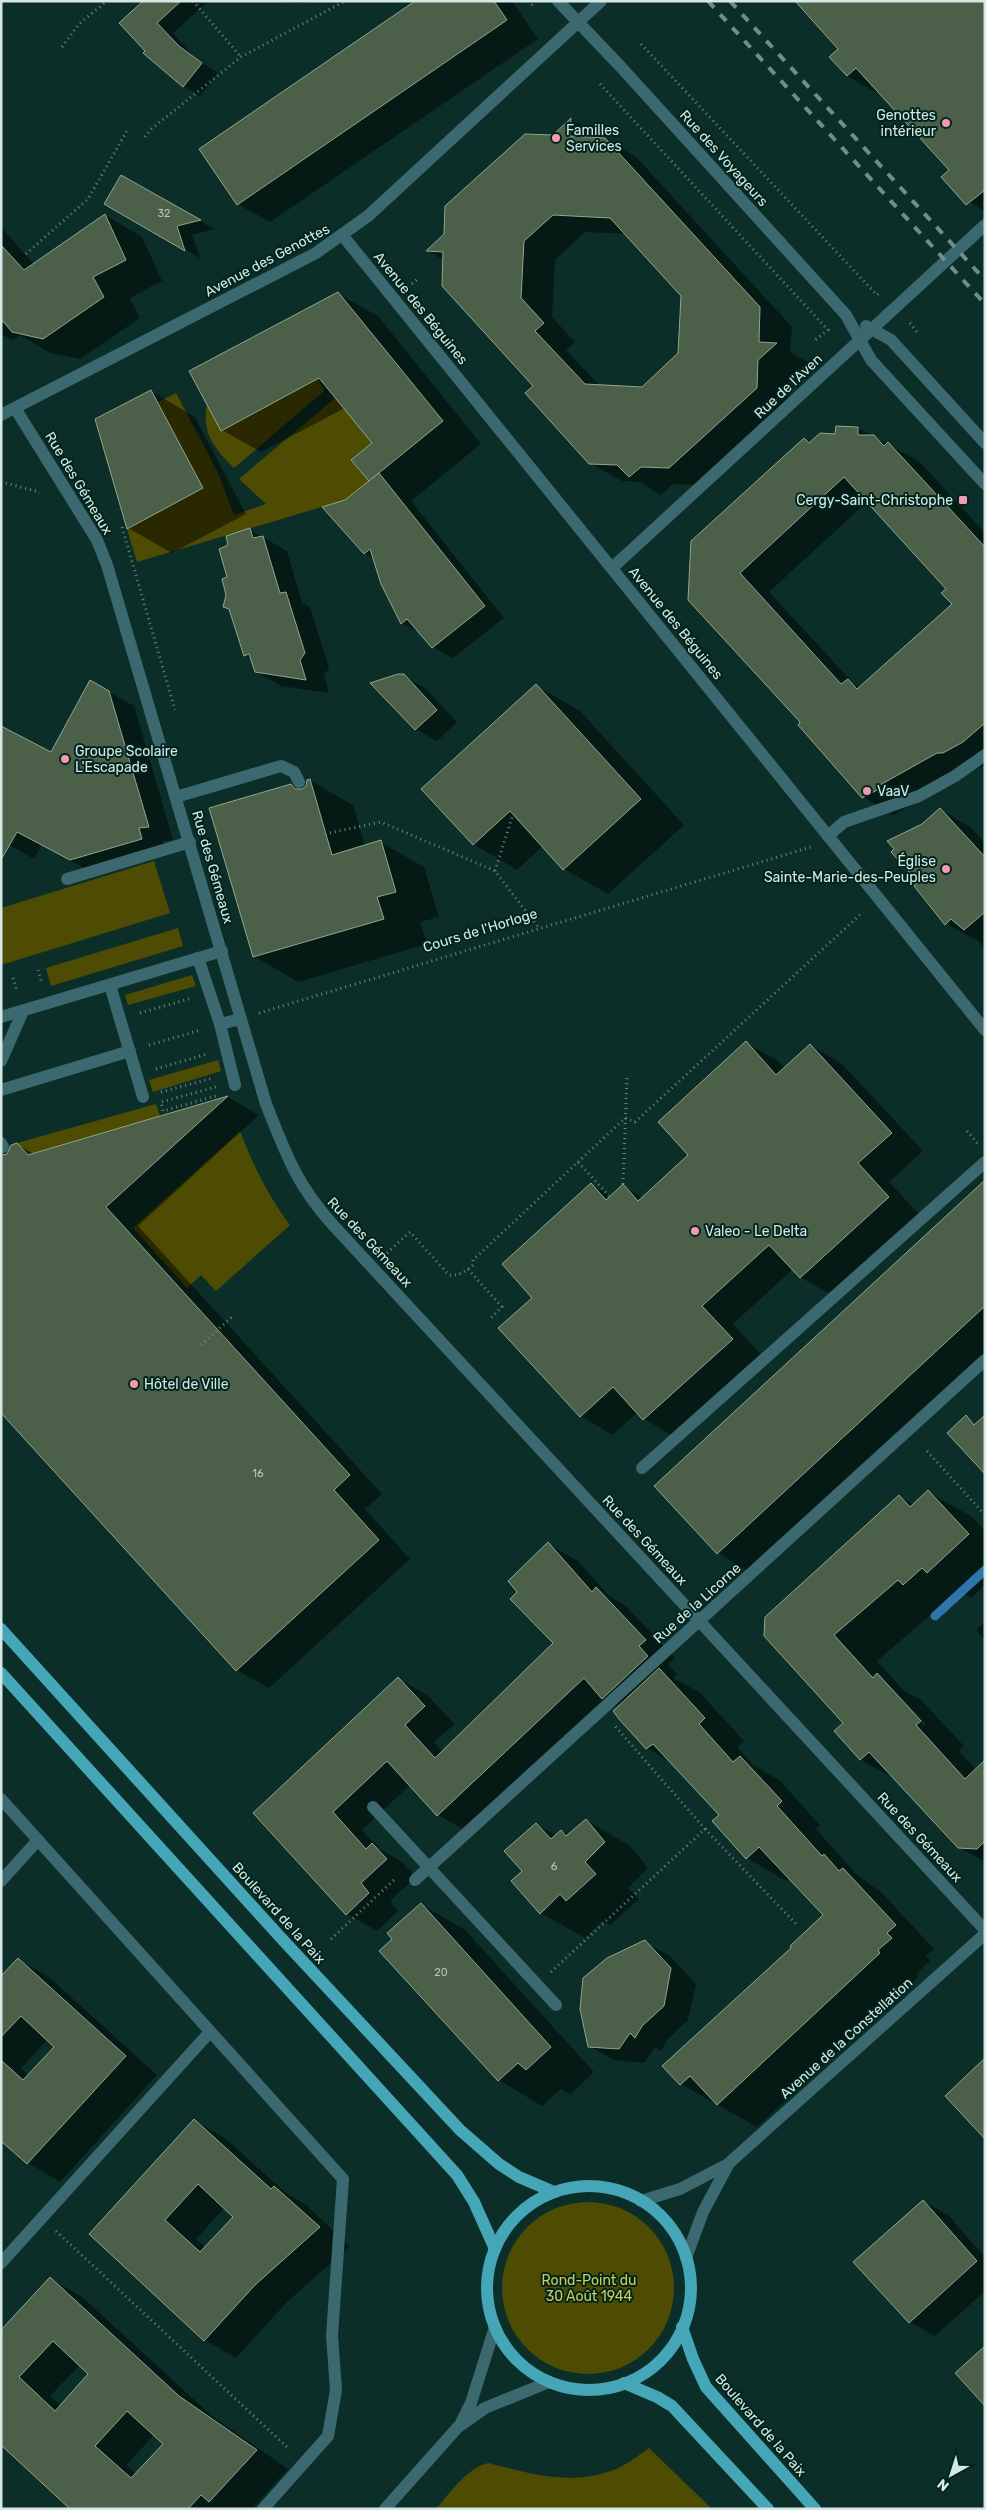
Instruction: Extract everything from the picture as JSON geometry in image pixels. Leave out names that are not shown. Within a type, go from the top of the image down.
[{"type":"main road","name":"Boulevard de la Paix","points":[[1,1629],[282,1939],[460,2130],[499,2164],[519,2177],[554,2192]]},
{"type":"main road","points":[[1,1673],[457,2175],[474,2202],[495,2249]]},
{"type":"main road","points":[[583,2186],[598,2186],[627,2194],[641,2201],[669,2225],[686,2258],[690,2300],[682,2327],[671,2348],[654,2366],[624,2383],[592,2390],[570,2388],[549,2382],[517,2360],[495,2327],[489,2308],[487,2288],[489,2268],[504,2230],[518,2215],[535,2202],[554,2192],[583,2186]]},
{"type":"main road","name":"Boulevard de la Paix","points":[[682,2327],[693,2360],[706,2387],[815,2509]]},
{"type":"main road","points":[[624,2383],[672,2406],[768,2509]]},
{"type":"street","name":"Rue des Voyageurs","points":[[558,1],[846,315],[871,360],[985,484]]},
{"type":"street","name":"Avenue des Genottes","points":[[6,410],[316,253],[343,236],[386,200],[601,1]]},
{"type":"street","name":"Rue de l'Aven","points":[[612,568],[985,225]]},
{"type":"street","name":"Avenue des Béguines","points":[[343,236],[985,1030]]},
{"type":"street","name":"Rue des Voyageurs","points":[[846,315],[891,340],[985,443]]},
{"type":"street","name":"Rue des Gémeaux","points":[[6,410],[38,443],[101,548],[190,842],[266,1104],[294,1173],[309,1198],[985,1930]]},
{"type":"street","points":[[828,836],[844,822],[919,796],[955,776],[985,755]]},
{"type":"street","points":[[176,797],[281,766],[294,772],[299,782]]},
{"type":"street","points":[[67,879],[190,842]]},
{"type":"street","points":[[1,1017],[222,950]]},
{"type":"street","points":[[198,958],[214,1026],[232,1089]]},
{"type":"street","points":[[110,985],[135,1050],[144,1097]]},
{"type":"street","points":[[1,1061],[22,1011]]},
{"type":"street","points":[[214,1026],[242,1019]]},
{"type":"street","points":[[1,1090],[135,1050]]},
{"type":"street","points":[[642,1468],[985,1162]]},
{"type":"street","name":"Rue de la Licorne","points":[[416,1880],[985,1360]]},
{"type":"street","points":[[1,1800],[209,2033],[343,2179],[332,2336],[336,2390],[328,2436],[263,2509]]},
{"type":"street","points":[[373,1807],[556,2005]]},
{"type":"street","points":[[1,1881],[38,1840]]},
{"type":"street","name":"Avenue de la Constellation","points":[[641,2201],[680,2189],[728,2164],[985,1934]]},
{"type":"street","points":[[1,2263],[209,2033]]},
{"type":"street","name":"Avenue de la Constellation","points":[[686,2258],[703,2212],[728,2164]]},
{"type":"street","points":[[458,2427],[471,2403],[495,2327]]},
{"type":"street","points":[[385,2509],[458,2427],[485,2408],[549,2382]]},
{"type":"path","points":[[62,47],[68,36],[79,24],[107,1]]},
{"type":"path","points":[[193,1],[241,57]]},
{"type":"path","points":[[145,138],[150,130],[241,57],[345,1]]},
{"type":"path","points":[[528,1],[534,8]]},
{"type":"path","points":[[641,44],[876,295],[883,290]]},
{"type":"path","points":[[600,84],[828,330],[815,340]]},
{"type":"path","points":[[26,254],[88,199],[128,129]]},
{"type":"path","points":[[909,324],[916,332]]},
{"type":"path","points":[[1,482],[40,492]]},
{"type":"path","points":[[122,527],[174,710]]},
{"type":"path","points":[[495,871],[513,814]]},
{"type":"path","points":[[325,834],[381,822],[495,871],[539,928]]},
{"type":"path","name":"Cours de l'Horloge","points":[[242,1019],[539,928],[810,848]]},
{"type":"path","points":[[626,1118],[636,1122],[863,912]]},
{"type":"path","points":[[38,970],[43,988]]},
{"type":"path","points":[[13,978],[18,995]]},
{"type":"path","points":[[131,1016],[198,996]]},
{"type":"path","points":[[135,1050],[214,1026]]},
{"type":"path","points":[[147,1071],[215,1051]]},
{"type":"path","points":[[622,1184],[627,1077]]},
{"type":"path","points":[[144,1097],[214,1078],[216,1086],[161,1102],[163,1111],[232,1089]]},
{"type":"path","points":[[387,1253],[410,1232],[449,1275],[457,1275],[468,1270],[473,1265],[473,1260],[626,1118]]},
{"type":"path","points":[[578,1162],[609,1196]]},
{"type":"path","points":[[468,1270],[502,1307],[490,1319]]},
{"type":"path","points":[[201,1346],[234,1315]]},
{"type":"path","points":[[927,1452],[985,1515]]},
{"type":"path","points":[[602,1711],[705,1829],[798,1926]]},
{"type":"path","points":[[537,1984],[705,1829]]},
{"type":"path","points":[[330,1939],[406,1869],[416,1880]]},
{"type":"path","points":[[42,2218],[304,2463]]},
{"type":"green space","points":[[318,379],[324,391],[234,468],[211,440],[206,424],[207,404],[221,431]]},
{"type":"green space","points":[[176,393],[218,473],[234,515],[266,504],[239,479],[335,398],[372,443],[351,460],[369,481],[345,500],[137,562],[127,529],[203,488],[158,402]]},
{"type":"green space","points":[[154,861],[170,913],[1,965],[1,908]]},
{"type":"green space","points":[[178,928],[183,946],[51,986],[46,968]]},
{"type":"green space","points":[[192,975],[196,986],[128,1005],[125,995]]},
{"type":"green space","points":[[218,1060],[221,1071],[153,1092],[149,1080]]},
{"type":"green space","points":[[156,1104],[160,1116],[28,1155],[17,1143]]},
{"type":"green space","points":[[240,1131],[262,1180],[290,1225],[216,1291],[201,1275],[187,1288],[133,1228]]},
{"type":"green space","name":"Rond-Point du 30 Août 1944","points":[[596,2202],[613,2205],[629,2212],[643,2221],[655,2233],[671,2263],[674,2288],[673,2305],[668,2321],[655,2343],[643,2355],[613,2371],[580,2374],[563,2371],[547,2364],[533,2355],[521,2343],[505,2313],[502,2280],[505,2263],[512,2247],[521,2233],[533,2221],[563,2205]]},
{"type":"green space","points":[[649,2448],[712,2509],[436,2509],[466,2476],[473,2470],[488,2463],[552,2477],[583,2477],[616,2469]]},
{"type":"building","points":[[143,1],[181,1],[157,23],[179,46],[202,63],[183,87],[143,53],[145,51],[119,23]]},
{"type":"building","points":[[415,1],[494,1],[507,20],[237,205],[199,149]]},
{"type":"building","name":"Genottes intérieur","points":[[795,1],[985,1],[985,190],[966,205],[941,177],[949,170],[856,68],[847,76],[829,57],[838,49]]},
{"type":"building","points":[[571,118],[570,136],[605,138],[760,307],[759,342],[777,343],[758,360],[757,388],[669,468],[641,467],[629,477],[617,465],[589,464],[525,393],[533,386],[442,286],[443,252],[426,251],[444,234],[445,206],[525,134],[553,135]],"holes":[[[553,215],[610,218],[681,296],[678,353],[642,387],[585,384],[535,331],[544,323],[521,298],[524,241]]]},
{"type":"building","points":[[121,175],[201,220],[177,226],[185,251],[104,204]]},
{"type":"building","points":[[105,214],[126,260],[93,277],[104,297],[43,339],[12,332],[1,319],[1,245],[24,270]]},
{"type":"building","points":[[338,292],[443,421],[369,481],[351,460],[372,443],[319,378],[221,431],[189,371]]},
{"type":"building","points":[[151,390],[203,488],[127,529],[95,419]]},
{"type":"building","points":[[836,426],[858,427],[858,435],[874,435],[884,446],[888,442],[985,547],[985,723],[963,742],[943,753],[937,753],[880,785],[881,788],[862,798],[798,725],[800,722],[688,600],[691,541],[804,438],[809,443],[820,433],[835,434]],"holes":[[[844,477],[946,589],[941,593],[952,604],[857,689],[848,679],[841,684],[740,573]]]},
{"type":"building","points":[[379,473],[485,606],[432,648],[407,619],[401,624],[381,584],[370,549],[364,554],[322,507],[345,500]]},
{"type":"building","points":[[250,528],[253,538],[263,536],[280,593],[286,592],[305,653],[300,660],[306,680],[255,672],[249,654],[244,656],[229,609],[223,607],[226,595],[222,579],[227,577],[219,549],[228,545],[226,536]]},
{"type":"building","points":[[398,674],[404,674],[437,710],[415,730],[370,683]]},
{"type":"building","points":[[90,680],[109,691],[149,827],[139,828],[142,839],[70,860],[17,832],[1,860],[1,726],[51,752]]},
{"type":"building","points":[[536,684],[641,799],[563,870],[510,811],[473,845],[421,789]]},
{"type":"building","points":[[310,779],[332,855],[381,840],[396,892],[377,897],[384,919],[253,957],[209,808],[291,784],[295,789],[302,789],[306,786],[307,780]]},
{"type":"building","name":"Église Sainte-Marie-des-Peuples","points":[[940,808],[985,857],[985,912],[964,930],[951,919],[945,925],[914,886],[918,882],[891,852],[894,849],[887,841],[922,824]]},
{"type":"building","name":"Valeo - Le Delta","points":[[746,1041],[776,1075],[810,1044],[892,1133],[858,1163],[889,1197],[800,1278],[769,1245],[702,1306],[733,1339],[643,1420],[613,1387],[580,1417],[498,1328],[532,1298],[502,1264],[591,1183],[606,1200],[623,1184],[638,1201],[688,1155],[658,1122]]},
{"type":"building","name":"Hôtel de Ville","points":[[228,1096],[106,1207],[350,1475],[334,1490],[379,1540],[236,1671],[1,1413],[1,1155],[7,1154],[11,1145],[17,1143],[28,1155]]},
{"type":"building","points":[[985,1180],[985,1306],[717,1554],[654,1486]]},
{"type":"building","points":[[966,1415],[974,1425],[985,1415],[985,1474],[947,1433]]},
{"type":"building","points":[[928,1490],[969,1534],[927,1573],[922,1568],[903,1585],[898,1580],[834,1635],[873,1678],[877,1673],[921,1721],[916,1725],[965,1779],[985,1760],[985,1841],[977,1849],[958,1848],[869,1752],[860,1760],[834,1731],[843,1723],[764,1636],[765,1617],[899,1495],[910,1507]]},
{"type":"building","points":[[548,1542],[592,1592],[596,1587],[646,1640],[639,1646],[648,1656],[602,1699],[584,1678],[437,1816],[387,1761],[333,1812],[366,1849],[372,1843],[387,1859],[361,1883],[369,1893],[346,1915],[253,1813],[398,1677],[425,1706],[405,1725],[435,1758],[553,1643],[510,1599],[517,1592],[508,1581]]},
{"type":"building","points":[[659,1668],[705,1718],[699,1724],[733,1762],[740,1756],[782,1801],[777,1806],[822,1856],[824,1854],[839,1871],[843,1868],[896,1925],[887,1933],[892,1938],[878,1950],[880,1953],[717,2105],[690,2076],[680,2085],[662,2066],[791,1948],[790,1946],[823,1915],[759,1847],[746,1859],[712,1821],[719,1815],[653,1744],[646,1749],[613,1711]]},
{"type":"building","points":[[586,1819],[605,1842],[585,1862],[596,1874],[566,1901],[560,1894],[540,1914],[511,1881],[522,1871],[504,1851],[536,1823],[551,1839],[561,1830],[566,1836]]},
{"type":"building","points":[[421,1903],[551,2047],[526,2070],[518,2063],[498,2081],[379,1951],[392,1939],[387,1933]]},
{"type":"building","points":[[645,1940],[671,1968],[664,2006],[642,2026],[635,2038],[630,2033],[619,2049],[588,2047],[580,2009],[583,1978],[607,1958]]},
{"type":"building","points":[[18,1958],[126,2056],[27,2164],[1,2141],[1,2060],[23,2080],[54,2047],[21,2016],[1,2037],[1,1976]]},
{"type":"building","points":[[985,2058],[985,2139],[945,2096]]},
{"type":"building","points":[[194,2119],[271,2189],[274,2186],[320,2227],[255,2285],[204,2341],[89,2234]],"holes":[[[198,2184],[233,2217],[200,2252],[165,2220]]]},
{"type":"building","points":[[923,2200],[977,2261],[909,2323],[853,2262]]},
{"type":"building","points":[[50,2277],[179,2396],[257,2450],[209,2502],[201,2495],[188,2509],[70,2509],[1,2445],[1,2330]],"holes":[[[53,2341],[88,2374],[55,2411],[19,2377]],[[127,2411],[163,2444],[131,2478],[95,2446]]]},
{"type":"building","points":[[985,2346],[985,2406],[955,2373]]},
{"type":"waterway","points":[[935,1616],[985,1570]]},
{"type":"railway","points":[[708,1],[985,304]]},
{"type":"railway","points":[[730,1],[985,280]]},
{"type":"place","name":"Genottes intérieur","points":[[946,123]]},
{"type":"place","name":"Familles Services","points":[[556,138]]},
{"type":"place","name":"Cergy-Saint-Christophe","points":[[963,500]]},
{"type":"place","name":"Groupe Scolaire L'Escapade","points":[[65,759]]},
{"type":"place","name":"VaaV","points":[[867,791]]},
{"type":"place","name":"Église Sainte-Marie-des-Peuples","points":[[946,869]]},
{"type":"place","name":"Valeo - Le Delta","points":[[695,1231]]},
{"type":"place","name":"Hôtel de Ville","points":[[134,1384]]}]
